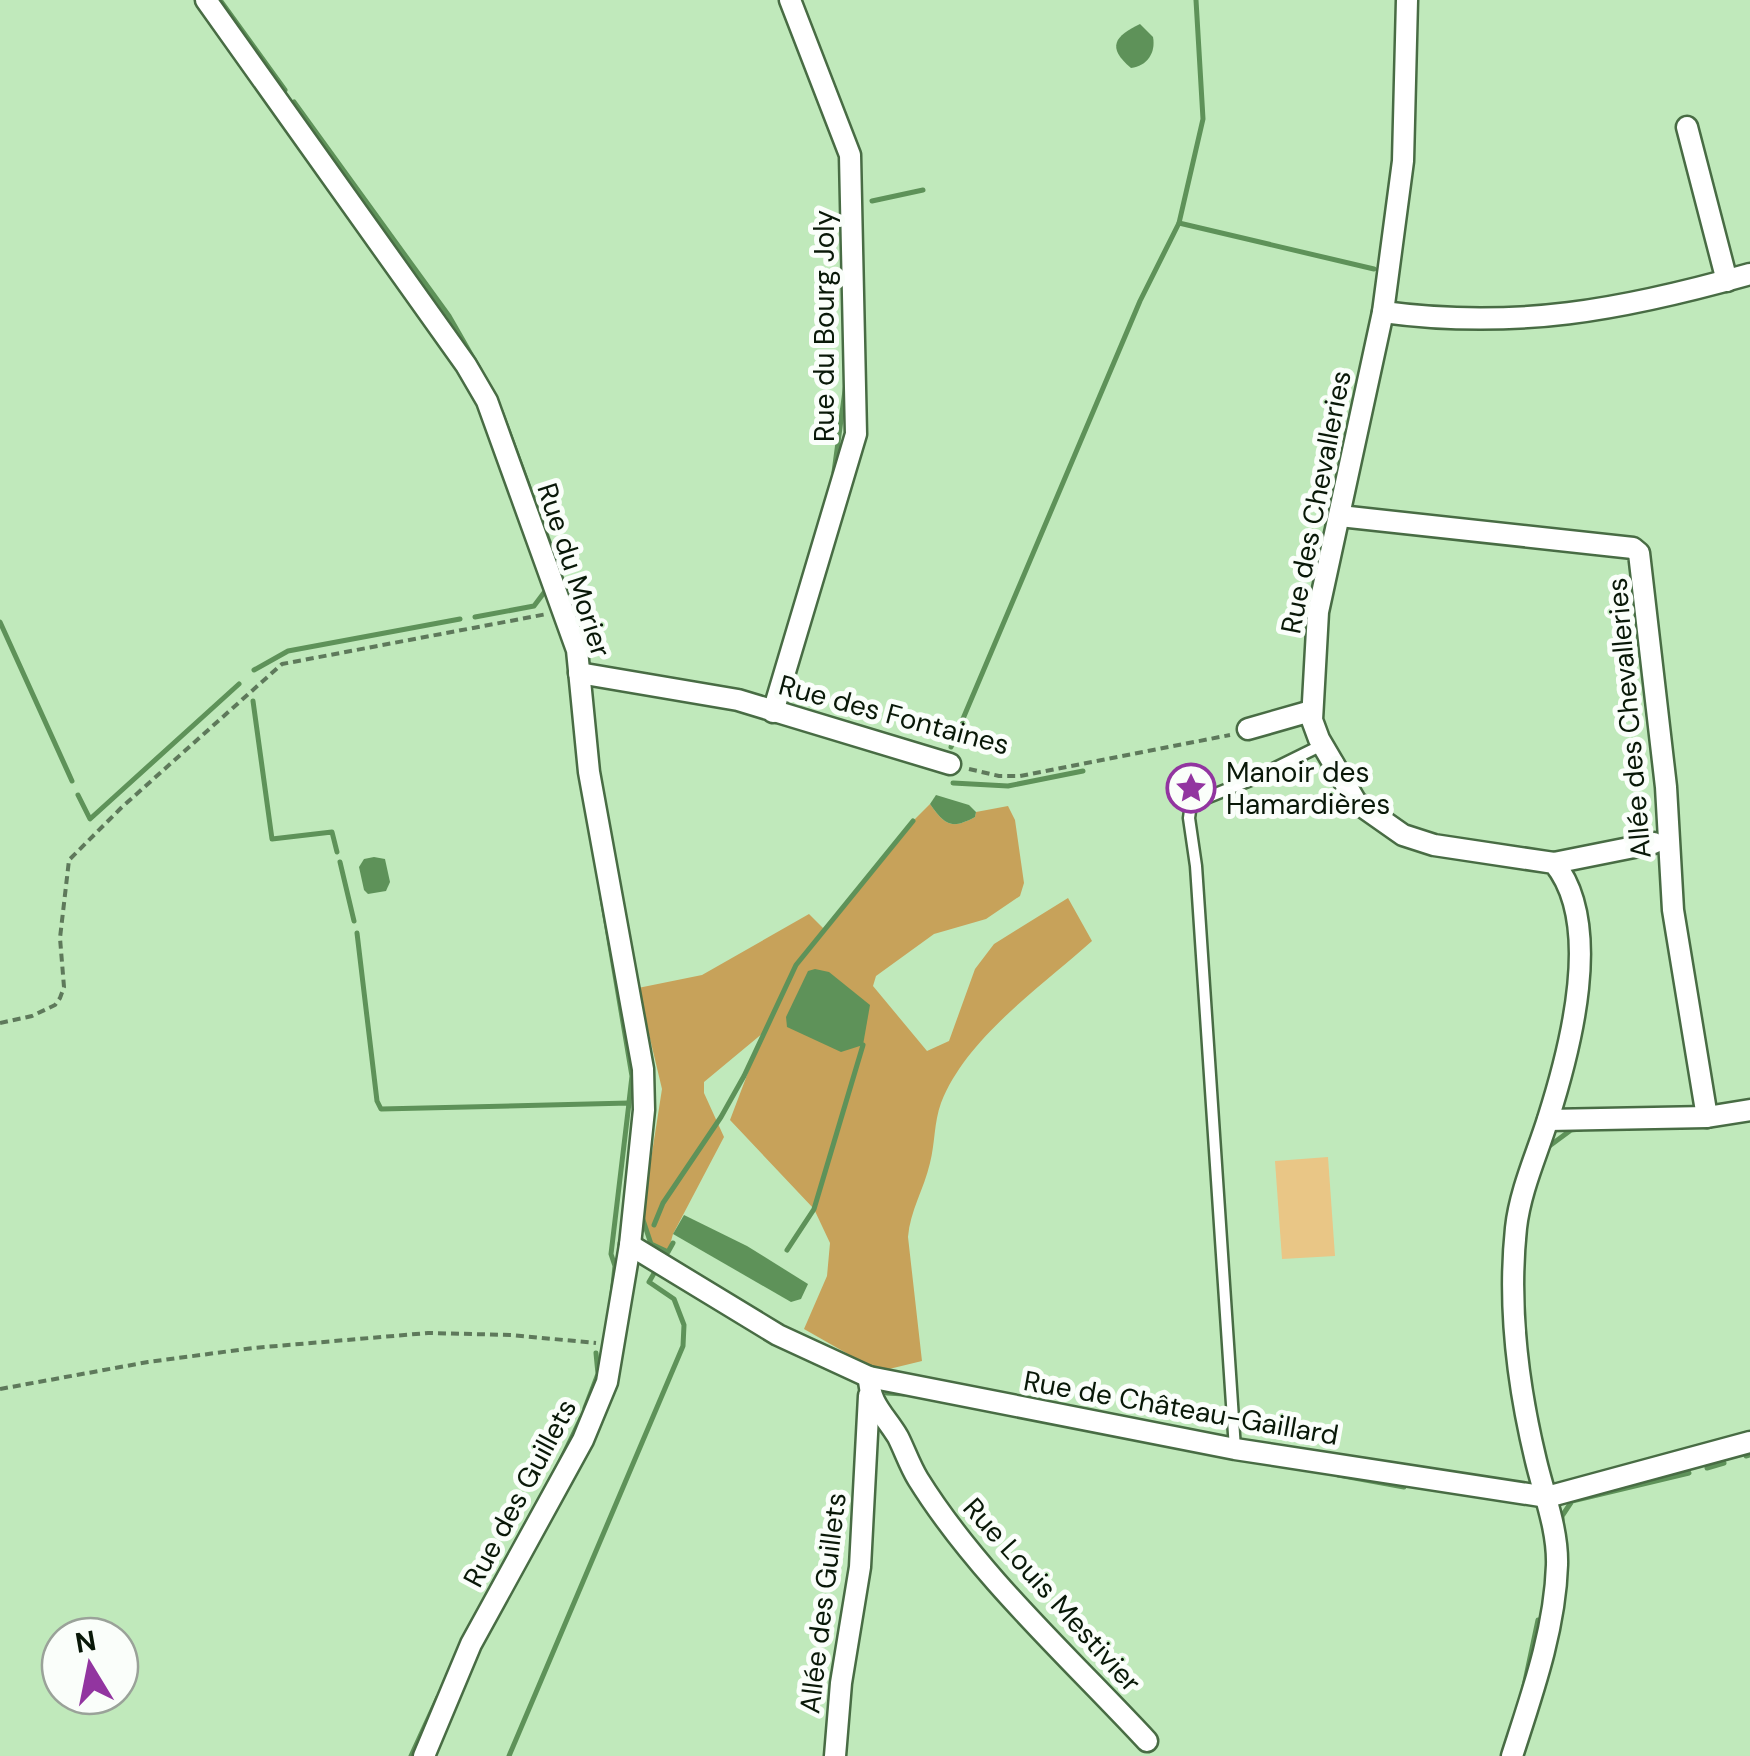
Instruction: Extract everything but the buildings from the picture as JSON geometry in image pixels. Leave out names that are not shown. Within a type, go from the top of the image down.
[{"type":"street","name":"Rue du Morier","points":[[206,0],[480,389],[577,650],[589,772],[643,1069],[643,1136],[630,1245]]},
{"type":"street","name":"Rue du Bourg Joly","points":[[773,712],[856,434],[850,155],[790,0]]},
{"type":"street","name":"Rue des Chevalleries","points":[[1408,0],[1402,161],[1383,312],[1318,612],[1311,711],[1322,745],[1356,802],[1402,835],[1434,845],[1554,863],[1654,843]]},
{"type":"street","points":[[1687,127],[1728,281]]},
{"type":"street","points":[[1383,312],[1432,319],[1548,318],[1611,308],[1750,274]]},
{"type":"street","name":"Allée des Chevalleries","points":[[1340,516],[1633,548],[1639,554],[1666,788],[1672,910],[1708,1117]]},
{"type":"street","name":"Rue des Fontaines","points":[[580,672],[738,700],[950,764]]},
{"type":"street","points":[[1248,729],[1311,711]]},
{"type":"street","points":[[1512,1756],[1541,1664],[1557,1564],[1547,1497],[1526,1412],[1514,1289],[1520,1208],[1572,1026],[1580,959],[1578,924],[1566,878],[1554,863]]},
{"type":"street","points":[[1548,1120],[1708,1117],[1750,1110]]},
{"type":"street","name":"Rue des Guillets","points":[[424,1756],[471,1644],[583,1440],[607,1382],[630,1245]]},
{"type":"street","name":"Rue de Château-Gaillard","points":[[630,1245],[869,1386],[1235,1449],[1547,1497],[1750,1442]]},
{"type":"street","name":"Rue Louis Mestivier","points":[[869,1386],[916,1477],[945,1517],[1033,1623],[1147,1741]]},
{"type":"street","name":"Allée des Guillets","points":[[835,1756],[841,1683],[860,1567],[869,1386]]},
{"type":"lane","points":[[1235,1449],[1196,866],[1189,818],[1191,804],[1322,745]]},
{"type":"path","points":[[0,1022],[32,1016],[55,1005],[60,998],[64,987],[60,938],[69,860],[150,781],[282,664],[563,611]]},
{"type":"path","name":"Rue des Fontaines","points":[[950,764],[999,776],[1020,776],[1213,740],[1248,729]]},
{"type":"path","points":[[0,1390],[148,1362],[253,1348],[428,1333],[511,1335],[614,1345]]},
{"type":"shaded area","points":[[1140,24],[1153,37],[1152,53],[1146,62],[1131,68],[1118,54],[1117,43]]},
{"type":"shaded area","points":[[936,795],[969,805],[976,812],[975,817],[954,824],[945,821],[930,804]]},
{"type":"shaded area","points":[[930,804],[940,817],[954,824],[975,817],[976,812],[1008,806],[1015,820],[1024,883],[1020,896],[986,919],[934,934],[876,976],[873,986],[927,1051],[949,1041],[975,969],[994,944],[1068,898],[1092,941],[986,1035],[968,1056],[941,1103],[930,1163],[908,1237],[922,1361],[885,1370],[862,1362],[804,1329],[827,1276],[830,1243],[814,1209],[730,1120],[763,1033],[704,1082],[704,1093],[724,1137],[673,1234],[668,1252],[651,1244],[642,1217],[662,1089],[638,988],[702,975],[809,914],[826,931]]},
{"type":"shaded area","points":[[364,859],[385,859],[390,882],[386,891],[368,894],[359,867]]},
{"type":"shaded area","points":[[808,971],[829,972],[870,1005],[863,1045],[841,1052],[787,1027],[786,1017]]},
{"type":"shaded area","points":[[1328,1157],[1335,1256],[1282,1259],[1275,1161]]},
{"type":"shaded area","points":[[684,1215],[747,1246],[808,1284],[801,1299],[791,1302],[673,1234]]},
{"type":"waterway","points":[[220,0],[285,90]]},
{"type":"waterway","points":[[951,747],[1140,301],[1179,223],[1203,119],[1196,0]]},
{"type":"waterway","points":[[294,102],[449,316],[480,370]]},
{"type":"waterway","points":[[872,201],[923,190]]},
{"type":"waterway","points":[[1179,223],[1374,269]]},
{"type":"waterway","points":[[834,472],[846,383]]},
{"type":"waterway","points":[[501,411],[551,547]]},
{"type":"waterway","points":[[475,617],[534,606],[545,586]]},
{"type":"waterway","points":[[254,670],[288,651],[460,619]]},
{"type":"waterway","points":[[0,622],[72,781]]},
{"type":"waterway","points":[[78,795],[90,819],[239,684]]},
{"type":"waterway","points":[[253,701],[272,839],[332,832],[337,852]]},
{"type":"waterway","points":[[953,783],[1008,786],[1083,771]]},
{"type":"waterway","points":[[654,1225],[663,1203],[744,1076],[796,965],[913,821]]},
{"type":"waterway","points":[[340,862],[354,921]]},
{"type":"waterway","points":[[602,898],[632,1076],[629,1102]]},
{"type":"waterway","points":[[357,933],[381,1109],[629,1103],[611,1254],[615,1266],[612,1295]]},
{"type":"waterway","points":[[787,1250],[814,1209],[863,1045]]},
{"type":"waterway","points":[[1548,1147],[1571,1130],[1581,1129]]},
{"type":"waterway","points":[[642,1217],[651,1244],[668,1252],[673,1243]]},
{"type":"waterway","points":[[509,1756],[683,1346],[684,1325],[674,1299],[649,1282],[656,1270]]},
{"type":"waterway","points":[[585,1408],[598,1374],[596,1353]]},
{"type":"waterway","points":[[887,1393],[904,1394]]},
{"type":"waterway","points":[[556,1470],[581,1418]]},
{"type":"waterway","points":[[1746,1456],[1750,1455]]},
{"type":"waterway","points":[[1707,1468],[1724,1463]]},
{"type":"waterway","points":[[1562,1524],[1562,1516],[1572,1501],[1689,1473]]},
{"type":"waterway","points":[[1338,1475],[1404,1487]]},
{"type":"waterway","points":[[1524,1686],[1538,1620]]},
{"type":"waterway","points":[[411,1756],[438,1697]]},
{"type":"place","name":"Manoir des Hamardières","points":[[1191,788]]}]
